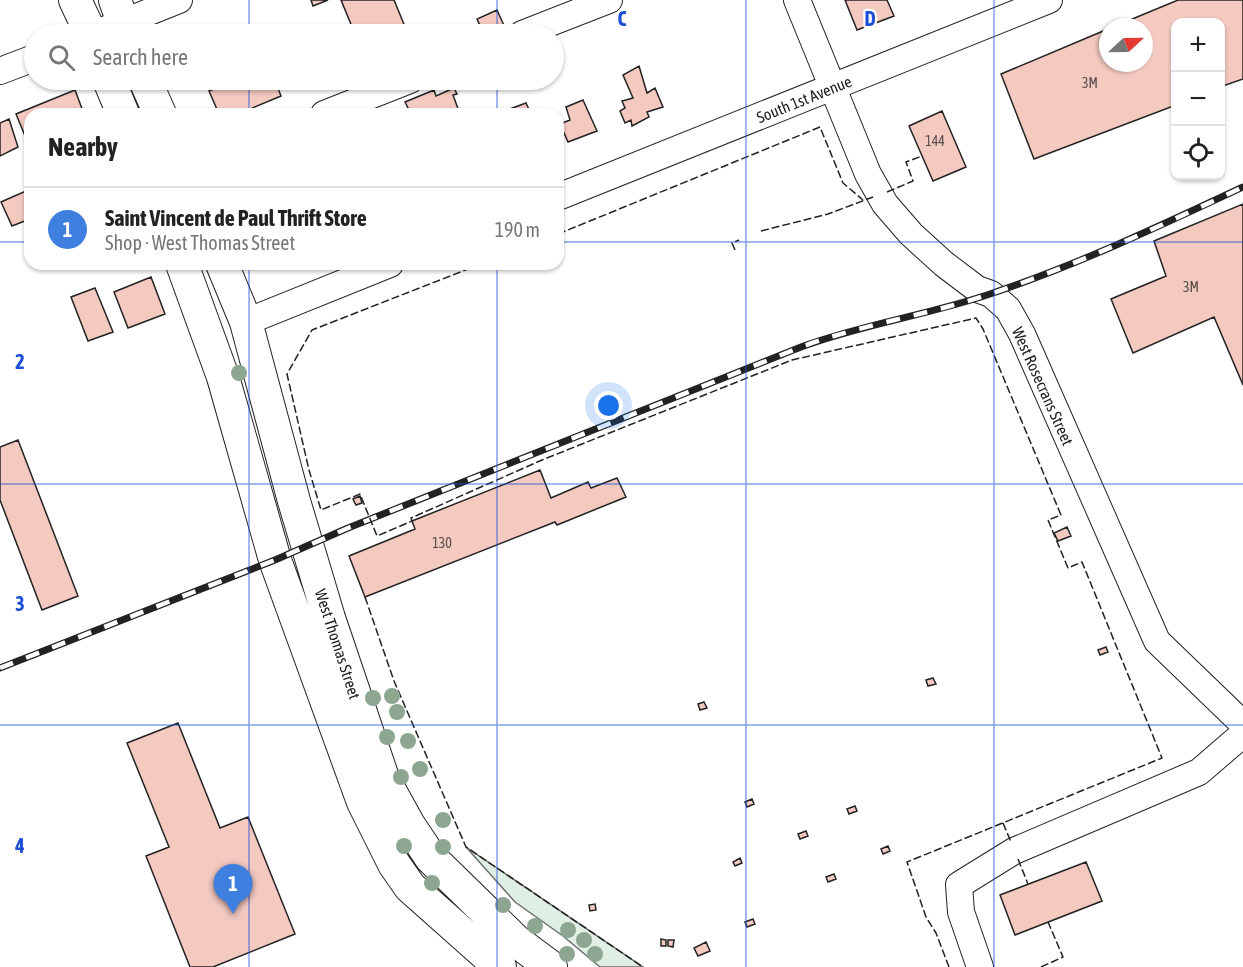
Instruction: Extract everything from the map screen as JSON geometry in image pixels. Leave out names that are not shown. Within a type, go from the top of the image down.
[{"type":"main road","points":[[75,0],[87,24]]},
{"type":"main road","points":[[113,90],[121,108]]},
{"type":"main road","points":[[149,90],[157,108]]},
{"type":"main road","name":"West Thomas Street","points":[[184,270],[223,376],[275,560],[363,802],[394,864],[410,887],[500,967]]},
{"type":"main road","points":[[191,270],[217,320],[223,324],[246,321]]},
{"type":"main road","name":"West Thomas Street","points":[[225,270],[246,321],[300,523],[329,618],[383,778],[409,825],[431,858],[541,964]]},
{"type":"street","points":[[122,19],[179,0]]},
{"type":"street","points":[[548,24],[609,0]]},
{"type":"street","name":"West Rosecrans Street","points":[[797,0],[868,174],[885,204],[911,234],[944,264],[977,289],[991,294],[1008,309],[1022,334],[1157,641],[1243,724]]},
{"type":"street","name":"South 1st Avenue","points":[[564,195],[1049,0]]},
{"type":"street","points":[[0,71],[24,62]]},
{"type":"street","points":[[339,108],[385,90]]},
{"type":"street","points":[[246,321],[375,270]]},
{"type":"street","points":[[980,967],[961,912],[959,885],[1014,851],[1199,772],[1243,734]]},
{"type":"green space","points":[[466,847],[643,967],[600,967],[563,936],[515,902]]},
{"type":"building","points":[[311,0],[328,0],[313,6]]},
{"type":"building","points":[[341,0],[394,0],[404,24],[351,24]]},
{"type":"building","points":[[845,0],[887,0],[894,16],[857,30]]},
{"type":"building","points":[[1178,0],[1243,0],[1243,79],[1225,85],[1225,18],[1171,18],[1171,107],[1034,159],[1001,74],[1099,33],[1099,72],[1153,72],[1153,18],[1135,18]]},
{"type":"building","points":[[497,10],[503,24],[479,24],[477,19]]},
{"type":"building","points":[[639,66],[647,93],[655,88],[663,107],[647,112],[649,117],[632,126],[631,120],[625,123],[620,111],[625,108],[622,101],[633,98],[623,75]]},
{"type":"building","points":[[75,90],[82,108],[31,108]]},
{"type":"building","points":[[279,90],[281,96],[252,108],[216,108],[209,91]]},
{"type":"building","points":[[434,90],[436,96],[455,90],[457,94],[453,95],[458,108],[408,108],[405,102]]},
{"type":"building","points":[[583,100],[597,131],[568,142],[564,133],[564,122],[570,120],[566,107]]},
{"type":"building","points":[[526,103],[528,108],[512,108]]},
{"type":"building","points":[[24,111],[24,133],[16,114]]},
{"type":"building","points":[[942,111],[966,167],[933,181],[909,126]]},
{"type":"building","points":[[9,119],[18,147],[0,156],[0,123]]},
{"type":"building","points":[[24,192],[24,221],[12,226],[1,202]]},
{"type":"building","points":[[1243,204],[1243,385],[1214,317],[1133,353],[1111,299],[1166,276],[1154,241]]},
{"type":"building","points":[[151,277],[165,314],[128,328],[114,292]]},
{"type":"building","points":[[95,288],[113,332],[88,341],[71,297]]},
{"type":"building","points":[[18,440],[78,596],[42,610],[0,500],[0,447]]},
{"type":"building","points":[[540,470],[551,498],[588,482],[591,488],[617,478],[626,497],[557,525],[555,522],[365,597],[349,556],[415,529],[412,521]]},
{"type":"building","points":[[360,496],[362,503],[356,505],[353,499]]},
{"type":"building","points":[[1067,527],[1071,536],[1058,541],[1054,533]]},
{"type":"building","points":[[1106,647],[1108,652],[1100,655],[1098,650]]},
{"type":"building","points":[[933,678],[936,684],[928,686],[926,680]]},
{"type":"building","points":[[704,702],[707,708],[700,710],[698,704]]},
{"type":"building","points":[[178,723],[220,828],[248,817],[295,934],[213,967],[190,967],[146,856],[169,847],[127,743]]},
{"type":"building","points":[[752,799],[754,804],[747,807],[745,802]]},
{"type":"building","points":[[855,806],[857,811],[849,814],[847,809]]},
{"type":"building","points":[[806,831],[808,836],[800,839],[798,834]]},
{"type":"building","points":[[888,846],[890,851],[883,854],[881,849]]},
{"type":"building","points":[[740,858],[742,863],[735,866],[733,862]]},
{"type":"building","points":[[1086,862],[1102,901],[1015,935],[1000,895]]},
{"type":"building","points":[[834,874],[836,879],[828,882],[826,877]]},
{"type":"building","points":[[595,904],[596,910],[590,911],[589,905]]},
{"type":"building","points":[[753,919],[755,924],[747,927],[745,922]]},
{"type":"building","points":[[661,939],[666,940],[666,946],[661,946]]},
{"type":"building","points":[[668,940],[674,940],[673,947],[668,946]]},
{"type":"building","points":[[706,942],[710,951],[698,956],[694,948]]},
{"type":"railway","points":[[0,668],[275,560],[348,528],[801,347],[848,332],[967,301],[1055,271],[1243,187]]},
{"type":"fence","points":[[564,232],[820,127],[843,183],[863,200]]},
{"type":"fence","points":[[887,192],[913,181],[906,162],[922,156]]},
{"type":"fence","points":[[761,231],[828,214],[873,197]]},
{"type":"fence","points":[[735,250],[732,243],[739,240]]},
{"type":"fence","points":[[466,270],[312,330],[287,374],[309,470],[321,510],[360,494],[377,536],[412,521],[411,518],[542,460],[792,360],[976,318],[983,329],[1061,515],[1048,520],[1068,568],[1082,562],[1162,758],[907,862],[926,917],[936,933],[949,967]]},
{"type":"fence","points":[[365,597],[394,681],[466,847],[643,967]]},
{"type":"fence","points":[[1003,823],[1011,842]]},
{"type":"fence","points":[[1018,859],[1028,884]]},
{"type":"fence","points":[[1041,967],[1063,957],[1048,922]]},
{"type":"place","name":"Saint Vincent de Paul Thrift Store","points":[[233,914]]}]
